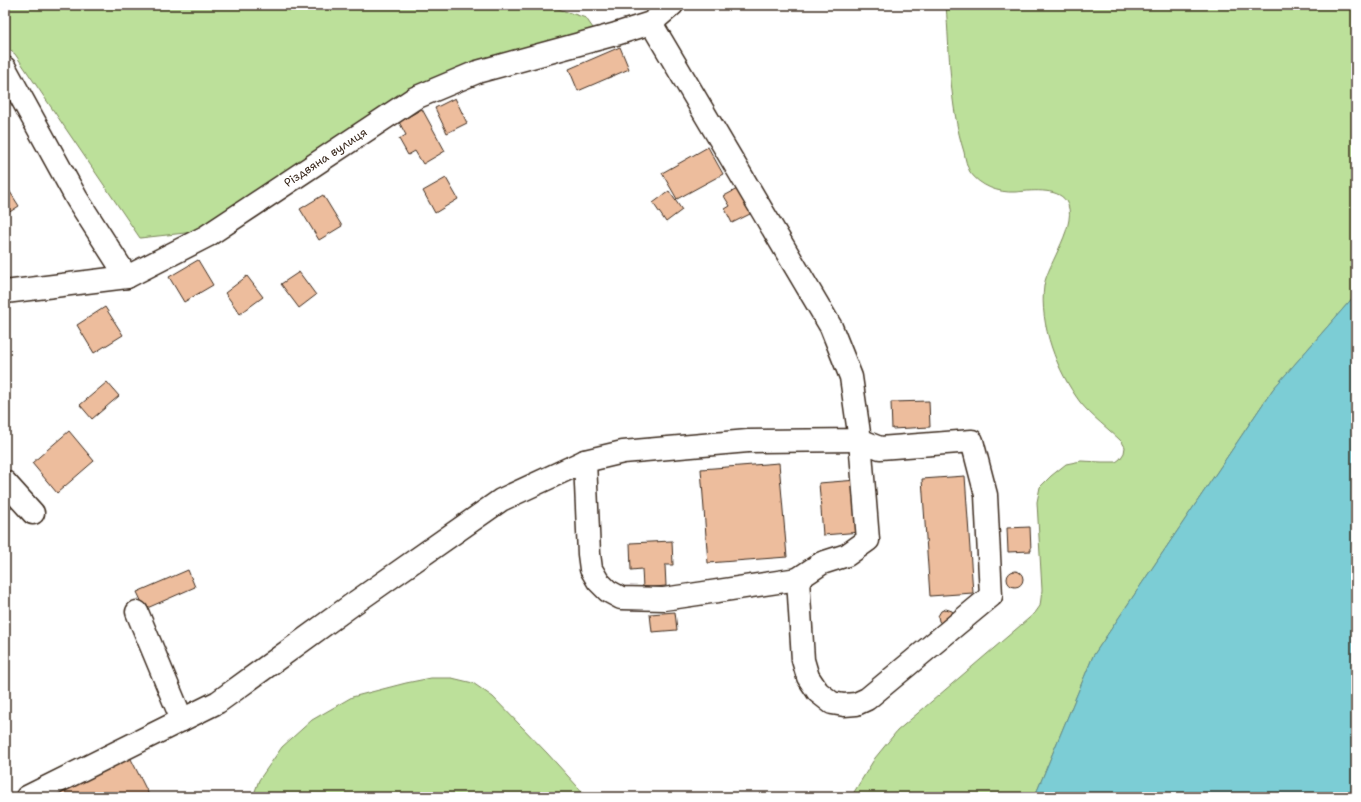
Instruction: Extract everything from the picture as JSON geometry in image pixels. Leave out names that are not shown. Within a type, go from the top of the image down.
[{"type":"street","points":[[585,461],[591,569],[598,581],[608,591],[621,598],[664,600],[798,579],[822,563],[847,555],[868,540],[860,440],[851,377],[831,328],[652,23],[672,5]]},
{"type":"street","name":"Різдвяна вулиця","points":[[5,292],[127,277],[207,236],[415,98],[477,72],[652,23]]},
{"type":"street","points":[[5,68],[77,200],[127,277]]},
{"type":"street","points":[[27,797],[218,702],[347,608],[501,500],[585,461],[623,452],[748,441],[860,440],[880,448],[972,441],[986,496],[991,596],[867,699],[856,704],[844,705],[832,703],[818,692],[808,677],[803,660],[798,579]]},
{"type":"street","points":[[5,482],[33,513]]},
{"type":"street","points":[[137,612],[182,720]]},
{"type":"green space","points":[[5,5],[546,5],[586,18],[595,31],[472,69],[203,231],[140,238],[15,54],[5,47]]},
{"type":"green space","points":[[946,5],[1356,5],[1356,294],[1273,389],[1093,656],[1037,791],[1037,797],[851,797],[875,758],[897,731],[1035,613],[1040,606],[1042,590],[1037,502],[1040,487],[1066,464],[1081,461],[1116,462],[1124,453],[1125,447],[1122,442],[1080,402],[1057,362],[1047,332],[1043,301],[1044,286],[1046,277],[1066,231],[1069,220],[1069,210],[1066,201],[1062,197],[1050,192],[1009,192],[990,188],[974,177],[968,168],[955,116],[949,61]]},
{"type":"green space","points":[[431,678],[452,678],[473,683],[493,697],[587,797],[253,797],[259,780],[282,747],[312,720],[352,697]]},
{"type":"water","points":[[1356,294],[1356,797],[1037,797],[1037,791],[1093,656],[1273,389]]},
{"type":"building","points":[[620,47],[629,69],[578,91],[569,69]]},
{"type":"building","points":[[455,98],[467,123],[447,133],[435,108]]},
{"type":"building","points":[[422,109],[445,151],[423,164],[415,151],[408,155],[399,139],[406,135],[399,122]]},
{"type":"building","points":[[708,147],[723,174],[677,199],[662,173]]},
{"type":"building","points":[[446,178],[458,199],[435,213],[423,191]]},
{"type":"building","points":[[5,184],[19,206],[5,215]]},
{"type":"building","points":[[739,188],[752,213],[732,223],[725,209],[730,206],[724,196]]},
{"type":"building","points":[[669,191],[682,210],[666,222],[653,203]]},
{"type":"building","points":[[323,195],[342,226],[319,240],[300,209]]},
{"type":"building","points":[[198,260],[213,285],[184,302],[169,277]]},
{"type":"building","points":[[299,272],[316,295],[299,308],[281,284]]},
{"type":"building","points":[[247,276],[263,297],[240,314],[225,293]]},
{"type":"building","points":[[105,307],[123,335],[94,353],[77,325]]},
{"type":"building","points":[[107,382],[119,396],[92,419],[80,405]]},
{"type":"building","points":[[929,401],[930,427],[892,429],[891,402]]},
{"type":"building","points":[[69,431],[94,461],[57,493],[32,463]]},
{"type":"building","points":[[779,463],[787,557],[708,563],[701,469]]},
{"type":"building","points":[[965,476],[973,593],[930,596],[922,479]]},
{"type":"building","points":[[857,480],[861,532],[823,535],[819,483]]},
{"type":"building","points":[[1030,527],[1031,551],[1008,552],[1007,528]]},
{"type":"building","points":[[672,541],[673,565],[665,565],[666,586],[643,588],[642,569],[631,570],[630,543]]},
{"type":"building","points":[[188,570],[195,587],[145,609],[137,592]]},
{"type":"building","points":[[1012,571],[1018,571],[1023,576],[1021,585],[1018,587],[1012,587],[1007,582],[1007,576]]},
{"type":"building","points":[[946,609],[952,611],[955,615],[942,625],[938,616],[941,611]]},
{"type":"building","points":[[675,612],[677,630],[652,632],[650,614]]},
{"type":"building","points":[[127,751],[150,797],[37,797]]}]
